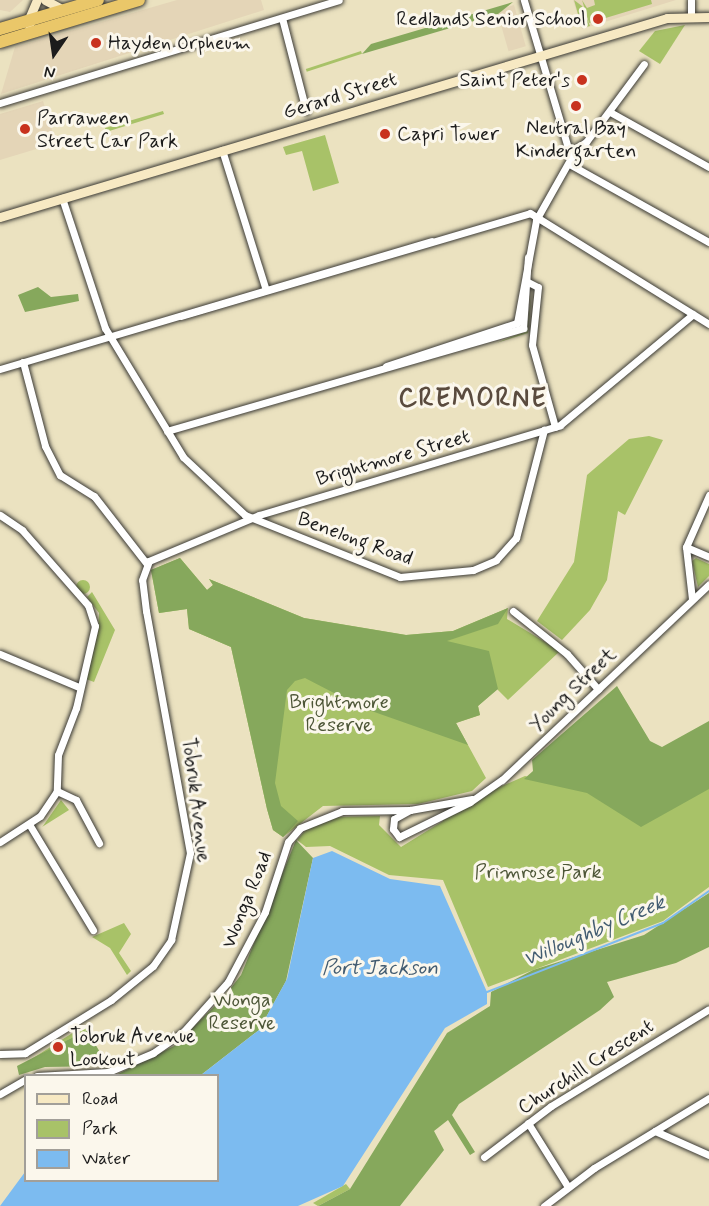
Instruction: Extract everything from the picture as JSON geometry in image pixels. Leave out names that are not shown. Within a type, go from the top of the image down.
[{"type":"highway","points":[[0,42],[65,10],[98,0]]},
{"type":"highway","points":[[0,28],[30,26],[140,0]]},
{"type":"main road","points":[[30,26],[37,0]]},
{"type":"main road","points":[[45,0],[65,10]]},
{"type":"main road","points":[[691,13],[709,17]]},
{"type":"main road","name":"Gerard Street","points":[[0,217],[541,54],[691,13]]},
{"type":"street","points":[[0,103],[339,0]]},
{"type":"street","points":[[386,366],[517,323],[538,215],[571,165],[570,152],[524,0]]},
{"type":"street","points":[[691,0],[691,13]]},
{"type":"street","points":[[282,18],[306,111]]},
{"type":"street","points":[[570,152],[586,142],[644,64]]},
{"type":"street","points":[[610,112],[709,167]]},
{"type":"street","points":[[222,150],[265,287]]},
{"type":"street","points":[[571,165],[709,242]]},
{"type":"street","name":"Benelong Road","points":[[62,198],[111,338],[183,457],[252,518],[400,577],[473,570],[496,560],[516,538],[544,430]]},
{"type":"street","points":[[0,369],[111,338],[520,214],[538,215],[709,324]]},
{"type":"street","points":[[181,316],[265,287],[431,241]]},
{"type":"street","points":[[167,431],[523,328],[528,257]]},
{"type":"street","points":[[528,282],[538,287],[532,345],[555,427]]},
{"type":"street","points":[[544,430],[555,427],[693,314]]},
{"type":"street","points":[[23,362],[45,446],[60,475],[94,496],[148,563]]},
{"type":"street","name":"Brightmore Street","points":[[148,563],[252,518],[544,430]]},
{"type":"street","points":[[692,599],[686,547],[709,495]]},
{"type":"street","points":[[0,515],[22,530],[92,612],[94,641],[58,755],[57,791],[29,824],[0,842]]},
{"type":"street","points":[[686,547],[709,557]]},
{"type":"street","name":"Tobruk Avenue","points":[[0,1054],[25,1053],[133,984],[162,956],[174,928],[190,853],[146,611],[142,580],[148,563]]},
{"type":"street","name":"Young Street","points":[[472,799],[410,810],[394,819],[399,837],[472,799],[502,780],[709,584]]},
{"type":"street","points":[[513,611],[567,654],[598,689]]},
{"type":"street","points":[[0,654],[79,687]]},
{"type":"street","points":[[57,791],[76,800],[99,843]]},
{"type":"street","name":"Wonga Road","points":[[72,1074],[108,1072],[153,1053],[184,1031],[228,982],[265,912],[288,842],[300,828],[342,811],[410,810]]},
{"type":"street","points":[[29,824],[93,930]]},
{"type":"street","name":"Churchill Crescent","points":[[484,1157],[528,1123],[709,1009]]},
{"type":"street","points":[[0,1094],[24,1080]]},
{"type":"street","points":[[544,1206],[568,1187],[709,1098]]},
{"type":"street","points":[[528,1123],[568,1187]]},
{"type":"street","points":[[655,1131],[709,1155]]},
{"type":"shaded area","points":[[0,0],[23,0],[10,12],[0,10]]},
{"type":"shaded area","points":[[177,0],[261,0],[264,10],[1,94],[15,47]]},
{"type":"shaded area","name":"Redlands Senior School","points":[[573,0],[676,0],[582,29]]},
{"type":"shaded area","points":[[514,5],[526,46],[509,51],[497,10]]},
{"type":"shaded area","name":"Parraween Street Car Park","points":[[43,101],[56,143],[0,160],[0,114]]},
{"type":"green space","points":[[574,0],[582,6],[590,26],[582,28]]},
{"type":"green space","points":[[582,0],[587,8],[595,5],[594,0],[651,0],[652,4],[589,23]]},
{"type":"green space","points":[[513,2],[498,14],[362,54],[371,44]]},
{"type":"green space","points":[[685,25],[660,64],[639,51],[655,31]]},
{"type":"green space","points":[[361,51],[362,54],[307,72],[306,69]]},
{"type":"green space","points":[[163,111],[164,114],[106,132],[105,128]]},
{"type":"green space","points":[[325,135],[339,183],[313,191],[302,151],[286,155],[283,147]]},
{"type":"green space","points":[[38,287],[51,297],[78,294],[79,301],[25,312],[18,295]]},
{"type":"green space","points":[[532,290],[528,333],[496,343],[527,331]]},
{"type":"green space","points":[[649,436],[663,440],[625,515],[618,511],[607,580],[590,610],[562,640],[537,621],[574,562],[587,475],[629,439]]},
{"type":"green space","name":"Brightmore Reserve","points":[[180,558],[207,590],[213,585],[209,579],[304,618],[406,635],[453,631],[508,608],[507,619],[560,651],[508,700],[497,689],[478,706],[480,715],[456,723],[486,778],[472,791],[418,804],[323,806],[283,837],[273,830],[267,809],[231,647],[189,629],[187,609],[159,613],[151,570]]},
{"type":"green space","points":[[180,558],[207,590],[213,585],[209,579],[304,618],[406,635],[453,631],[508,608],[498,624],[447,641],[489,651],[498,689],[478,706],[480,715],[456,723],[468,745],[363,708],[305,678],[295,681],[287,690],[275,783],[281,806],[298,821],[283,837],[273,830],[267,809],[231,647],[189,629],[187,609],[159,613],[151,570]]},
{"type":"green space","points":[[696,558],[709,564],[709,576],[698,587],[692,561]]},
{"type":"green space","points":[[83,580],[88,582],[90,587],[88,592],[83,594],[78,592],[76,587],[78,582]]},
{"type":"green space","points":[[92,592],[115,630],[94,682],[86,679],[98,632],[99,613],[87,597]]},
{"type":"green space","points":[[617,686],[650,741],[662,747],[709,721],[709,789],[641,827],[587,793],[524,779],[533,771],[532,760]]},
{"type":"green space","name":"Primrose Park","points":[[525,776],[588,791],[652,816],[709,782],[709,887],[663,921],[488,987],[443,880],[389,875],[330,846],[306,847],[297,840],[309,826],[331,817],[380,816],[379,825],[401,847],[443,821],[440,813]]},
{"type":"green space","points":[[61,800],[69,810],[42,827],[43,826]]},
{"type":"green space","name":"Wonga Reserve","points":[[296,840],[313,858],[286,981],[259,1030],[202,1074],[118,1074],[174,1046],[223,998],[241,975]]},
{"type":"green space","points":[[709,893],[709,947],[676,963],[607,982],[614,997],[600,1010],[459,1104],[452,1115],[475,1152],[470,1155],[448,1120],[434,1131],[444,1150],[400,1206],[318,1206],[350,1189],[447,1033],[490,1006],[491,992],[533,970],[644,935]]},
{"type":"green space","points":[[124,923],[131,934],[119,953],[131,971],[127,975],[110,948],[92,937]]},
{"type":"green space","points":[[85,1025],[87,1030],[30,1060]]},
{"type":"green space","points":[[87,1030],[108,1066],[45,1067],[19,1075],[17,1066]]},
{"type":"green space","points":[[346,1184],[350,1189],[318,1206],[313,1203]]},
{"type":"water","name":"Port Jackson","points":[[332,851],[390,879],[440,886],[487,992],[487,1004],[445,1028],[343,1186],[298,1206],[0,1206],[24,1173],[24,1182],[219,1182],[219,1074],[202,1074],[259,1030],[287,979],[313,858]]},
{"type":"waterway","name":"Willoughby Creek","points":[[487,992],[663,923],[709,891]]},
{"type":"place","name":"Redlands Senior School","points":[[598,19]]},
{"type":"place","name":"Hayden Orpheum","points":[[96,43]]},
{"type":"place","name":"Saint Peter's","points":[[582,80]]},
{"type":"place","name":"Neutral Bay Kindergarten","points":[[576,106]]},
{"type":"place","name":"Parraween Street Car Park","points":[[25,129]]},
{"type":"place","name":"Capri Tower","points":[[385,134]]},
{"type":"place","name":"Tobruk Avenue Lookout","points":[[58,1047]]},
{"type":"district","name":"CREMORNE","points":[[473,400]]}]
